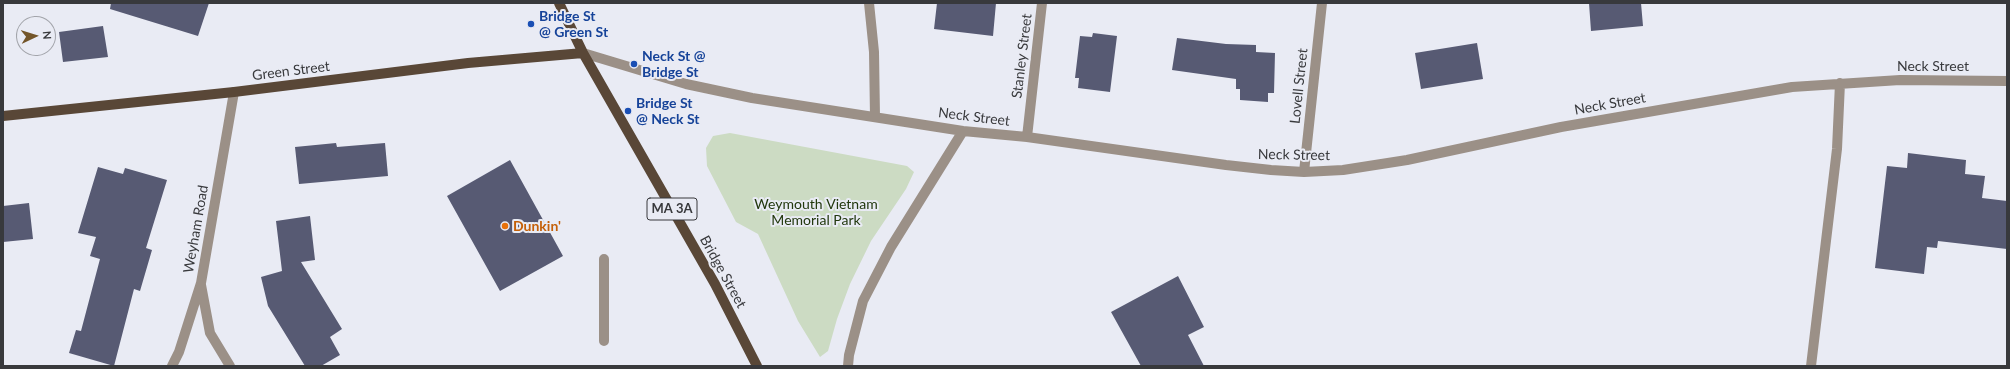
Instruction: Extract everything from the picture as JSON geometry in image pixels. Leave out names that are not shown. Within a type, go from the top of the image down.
[{"type":"main road","name":"Bridge Street","points":[[559,3],[583,53],[715,284],[757,366]]},
{"type":"main road","name":"Green Street","points":[[3,116],[234,92],[468,63],[583,53]]},
{"type":"street","points":[[869,3],[874,52],[875,117]]},
{"type":"street","name":"Stanley Street","points":[[1026,137],[1042,3]]},
{"type":"street","name":"Lovell Street","points":[[1304,172],[1322,3]]},
{"type":"street","name":"Neck Street","points":[[583,53],[686,84],[752,98],[963,131],[1026,137],[1226,166],[1304,172],[1343,170],[1407,160],[1561,127],[1792,87],[1900,80],[2007,81]]},
{"type":"street","points":[[1810,366],[1837,149],[1840,83]]},
{"type":"street","name":"Weyham Road","points":[[172,366],[179,352],[201,283],[234,92]]},
{"type":"street","points":[[848,366],[849,355],[863,301],[891,247],[963,131]]},
{"type":"street","points":[[604,259],[604,341]]},
{"type":"street","points":[[201,283],[210,333],[230,366]]},
{"type":"green space","name":"Weymouth Vietnam Memorial Park","points":[[730,133],[907,166],[914,172],[906,189],[871,241],[850,284],[837,319],[828,351],[820,357],[798,321],[758,234],[736,222],[707,166],[706,148],[713,136]]},
{"type":"building","points":[[111,3],[209,3],[198,36],[110,9]]},
{"type":"building","points":[[937,3],[996,3],[993,36],[934,29]]},
{"type":"building","points":[[1589,3],[1641,3],[1643,26],[1591,31]]},
{"type":"building","points":[[103,26],[108,57],[63,62],[59,32]]},
{"type":"building","points":[[1093,33],[1117,36],[1110,92],[1078,88],[1079,78],[1075,78],[1080,36],[1092,37]]},
{"type":"building","points":[[1177,38],[1226,44],[1256,45],[1256,52],[1275,53],[1274,93],[1268,93],[1268,102],[1240,100],[1240,89],[1236,89],[1236,79],[1172,70]]},
{"type":"building","points":[[1477,43],[1483,79],[1421,89],[1415,53]]},
{"type":"building","points":[[336,143],[337,147],[385,143],[388,176],[299,184],[295,147]]},
{"type":"building","points":[[1908,153],[1966,160],[1965,174],[1985,176],[1982,198],[2007,201],[2007,249],[1938,241],[1937,248],[1927,247],[1924,274],[1875,268],[1887,166],[1907,168]]},
{"type":"building","name":"Dunkin'","points":[[510,160],[563,256],[500,291],[447,196]]},
{"type":"building","points":[[98,167],[123,174],[125,168],[167,180],[146,248],[152,250],[140,291],[134,289],[114,366],[69,353],[76,330],[81,331],[100,259],[90,256],[96,237],[78,233]]},
{"type":"building","points":[[29,203],[33,239],[3,242],[3,206]]},
{"type":"building","points":[[310,216],[315,260],[301,262],[342,329],[330,337],[340,355],[321,366],[305,366],[268,306],[261,277],[282,271],[276,221]]},
{"type":"building","points":[[1178,276],[1204,327],[1188,335],[1204,366],[1141,366],[1111,312]]},
{"type":"place","name":"Bridge St @ Green St","points":[[531,24]]},
{"type":"place","name":"Neck St @ Bridge St","points":[[634,64]]},
{"type":"place","name":"Bridge St @ Neck St","points":[[628,111]]},
{"type":"place","name":"Dunkin'","points":[[505,226]]}]
